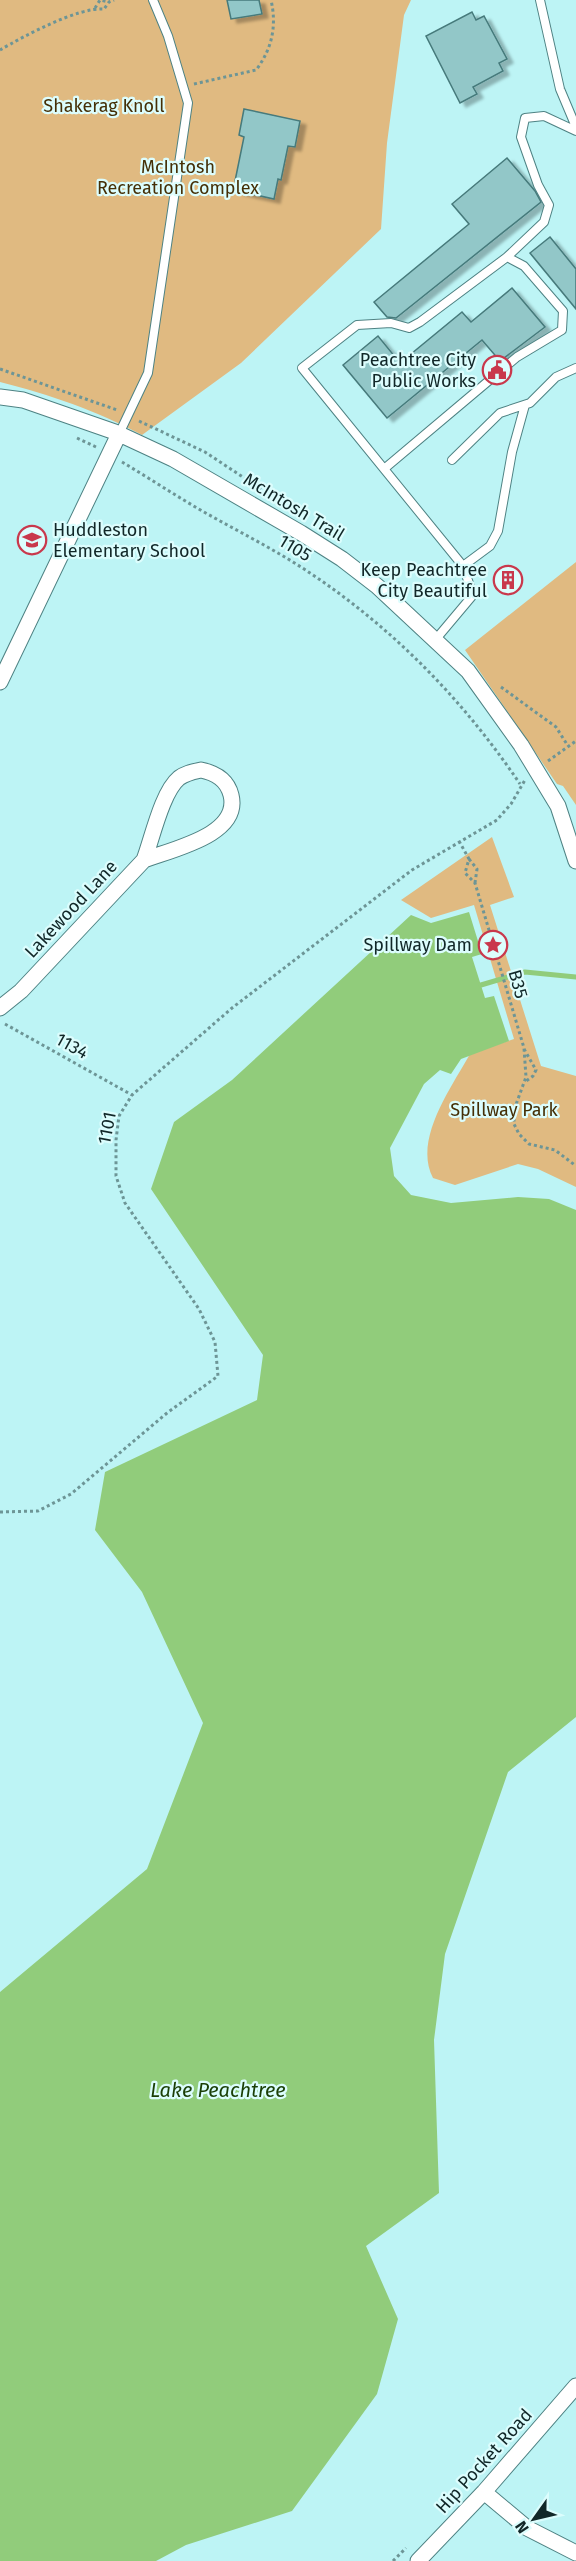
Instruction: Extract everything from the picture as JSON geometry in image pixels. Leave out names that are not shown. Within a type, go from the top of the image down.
[{"type":"street","name":"McIntosh Trail","points":[[0,397],[23,400],[119,434],[173,459],[342,559],[377,586],[468,671],[537,768],[558,806],[576,861]]},
{"type":"street","points":[[0,682],[119,434]]},
{"type":"street","name":"Lakewood Lane","points":[[0,1008],[21,991],[144,860],[169,790],[177,779],[188,772],[201,770],[213,773],[224,780],[233,804],[230,816],[222,827],[212,834],[144,860]]},
{"type":"street","name":"Hip Pocket Road","points":[[418,2561],[484,2492],[576,2386]]},
{"type":"street","points":[[484,2492],[527,2528],[576,2553]]},
{"type":"lane","points":[[119,434],[148,373],[188,103],[168,36],[153,0]]},
{"type":"lane","points":[[540,0],[560,89],[576,129]]},
{"type":"lane","points":[[436,639],[473,595],[463,566],[302,368],[357,325],[391,323],[409,328],[507,257],[544,222],[549,205],[538,185],[521,137],[525,117],[544,116],[576,129]]},
{"type":"lane","points":[[384,469],[517,357],[562,330],[563,311],[550,292],[524,266],[507,257]]},
{"type":"lane","points":[[452,460],[500,414],[530,403],[556,377],[576,368]]},
{"type":"lane","points":[[463,566],[490,546],[498,531],[512,452],[525,405]]},
{"type":"path","points":[[95,8],[100,0],[109,2]]},
{"type":"path","points":[[0,50],[95,8],[104,9],[109,2],[114,0]]},
{"type":"path","points":[[183,86],[256,70],[266,57],[272,38],[274,14],[271,0]]},
{"type":"path","name":"1105","points":[[69,434],[110,454],[203,512],[310,573],[369,617],[420,662],[459,703],[490,740],[520,784]]},
{"type":"path","points":[[568,746],[576,741]]},
{"type":"path","name":"1101","points":[[0,1512],[38,1511],[72,1494],[167,1413],[218,1376],[215,1342],[199,1309],[125,1203],[116,1176],[119,1116],[132,1095],[232,1008],[412,870],[497,820],[511,804],[520,784]]},
{"type":"path","points":[[459,842],[477,869],[475,883]]},
{"type":"path","points":[[469,859],[465,873],[475,883]]},
{"type":"path","name":"B35","points":[[475,883],[519,1036],[536,1070],[533,1076],[524,1083]]},
{"type":"path","name":"1134","points":[[0,1022],[132,1095]]},
{"type":"path","points":[[524,1048],[526,1077],[514,1110],[514,1124],[519,1134],[529,1144],[555,1150],[576,1166]]},
{"type":"green space","name":"McIntosh Recreation Complex","points":[[0,0],[411,0],[404,15],[387,143],[381,229],[241,363],[142,435],[72,404],[0,382]]},
{"type":"green space","points":[[576,562],[576,805],[563,786],[557,784],[465,650]]},
{"type":"green space","name":"Spillway Park","points":[[492,837],[514,897],[490,905],[541,1066],[576,1076],[576,1187],[538,1169],[518,1164],[455,1185],[433,1178],[428,1163],[431,1131],[437,1115],[470,1054],[514,1039],[474,905],[431,918],[401,900]]},
{"type":"water","name":"Lake Peachtree","points":[[469,912],[482,954],[472,957],[485,998],[494,996],[509,1041],[461,1059],[451,1074],[440,1070],[424,1084],[390,1148],[394,1176],[411,1195],[451,1203],[518,1197],[549,1199],[576,1210],[576,1717],[508,1772],[445,1954],[434,2040],[439,2193],[366,2246],[398,2319],[377,2394],[292,2511],[186,2545],[156,2561],[0,2561],[0,1992],[147,1869],[203,1723],[142,1592],[95,1530],[105,1472],[257,1400],[263,1355],[151,1189],[174,1122],[232,1080],[411,915],[431,923]]},
{"type":"building","points":[[227,0],[259,0],[262,14],[231,19]]},
{"type":"building","points":[[472,12],[476,20],[484,16],[507,59],[499,63],[503,71],[473,87],[477,94],[460,103],[426,36]]},
{"type":"building","points":[[244,109],[300,121],[295,147],[288,146],[281,180],[278,179],[274,199],[238,191],[240,182],[235,181],[244,137],[239,135]]},
{"type":"building","points":[[507,158],[535,191],[541,202],[396,318],[387,317],[374,302],[469,224],[452,204]]},
{"type":"building","points":[[550,237],[576,269],[576,309],[530,253]]},
{"type":"building","points":[[512,288],[545,327],[500,361],[482,340],[387,418],[343,365],[378,336],[400,363],[462,312],[471,322]]},
{"type":"waterway","points":[[481,985],[525,972],[576,977]]},
{"type":"place","name":"Peachtree City Public Works","points":[[497,370]]},
{"type":"place","name":"Huddleston Elementary School","points":[[32,540]]},
{"type":"place","name":"Keep Peachtree City Beautiful","points":[[508,580]]},
{"type":"place","name":"Spillway Dam","points":[[493,945]]},
{"type":"park label","name":"Shakerag Knoll","points":[[104,106]]}]
